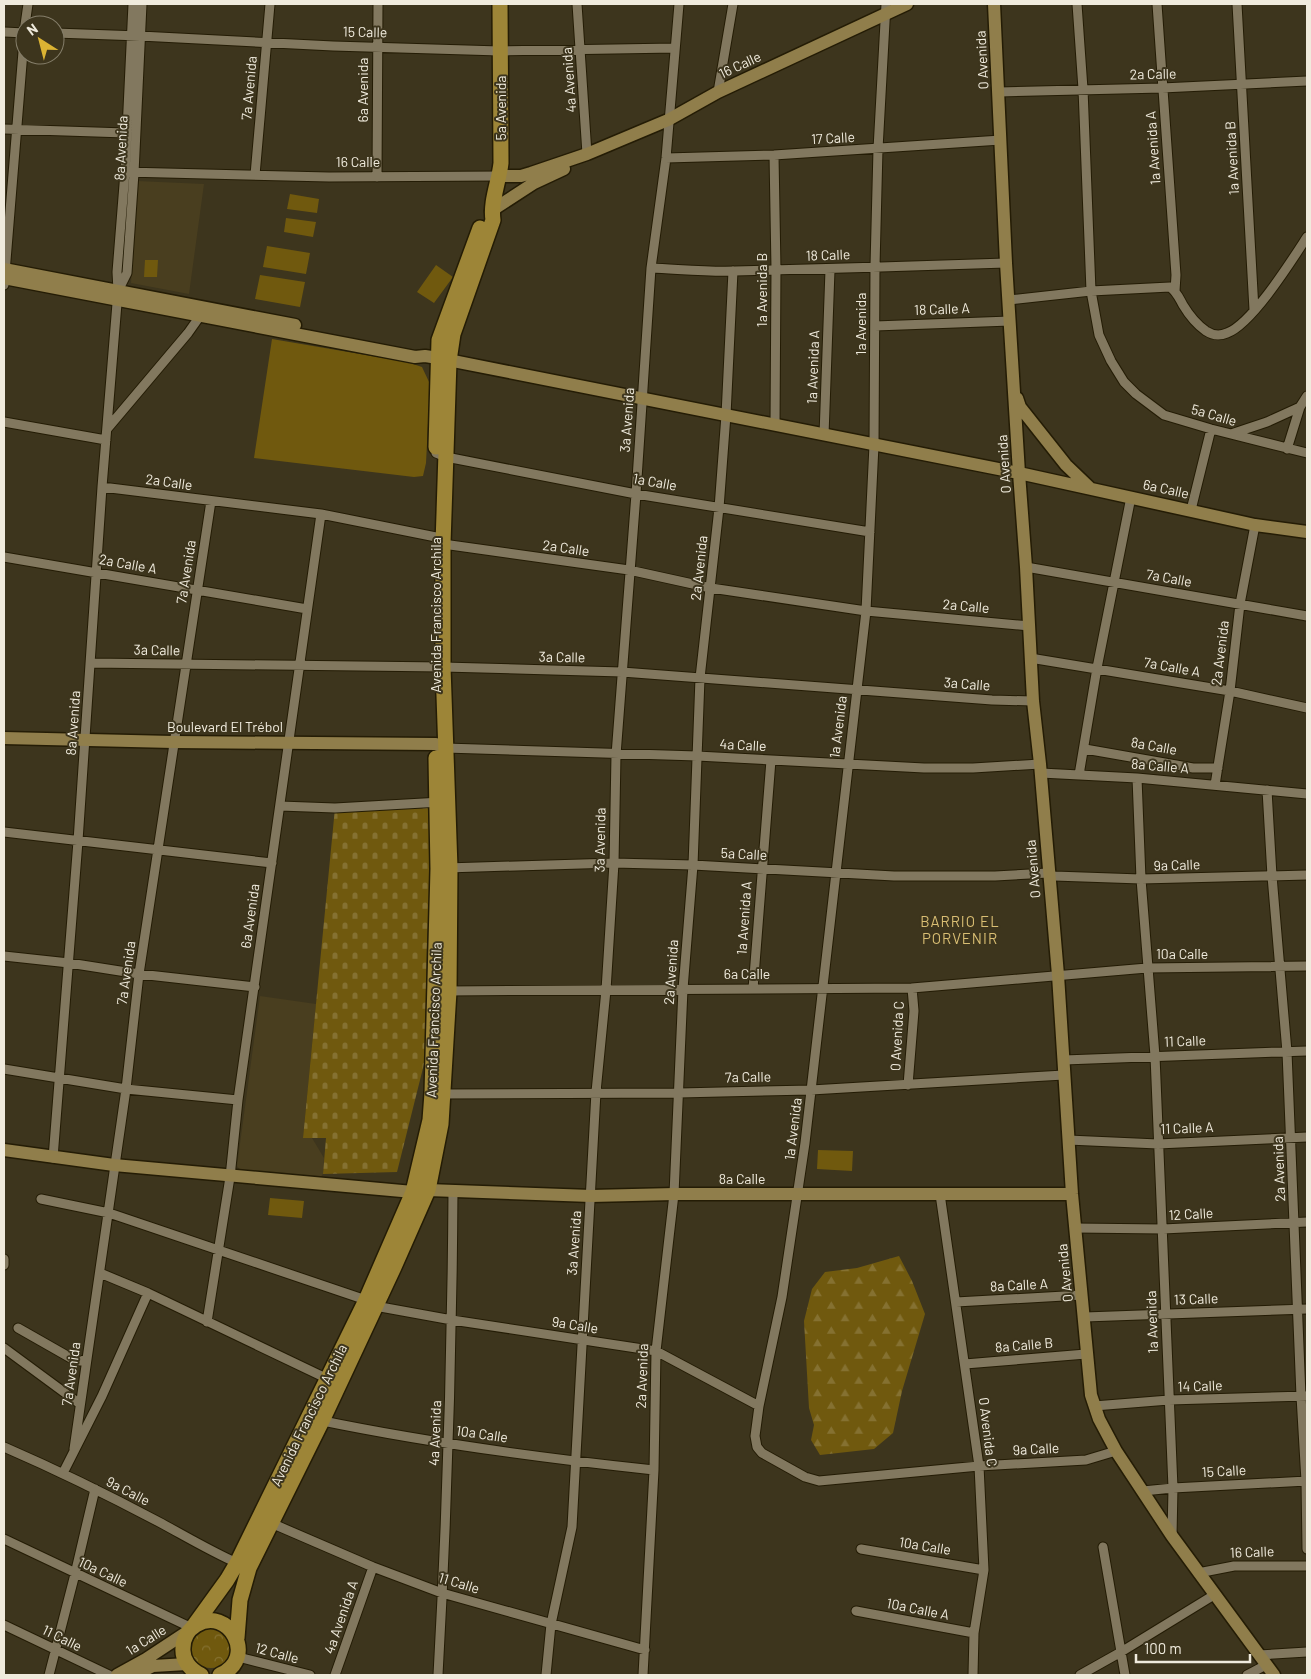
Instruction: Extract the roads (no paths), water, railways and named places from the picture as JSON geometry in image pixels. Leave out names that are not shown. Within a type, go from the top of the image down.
[{"type":"main road","name":"5a Avenida","points":[[437,358],[442,328],[484,216],[492,211],[500,176],[500,4]]},
{"type":"main road","name":"Avenida Francisco Archila","points":[[237,1665],[240,1600],[246,1576],[333,1381],[371,1303],[394,1267],[441,1124],[438,1094],[444,868],[440,746],[439,541],[441,455],[437,358]]},
{"type":"main road","name":"Avenida Francisco Archila","points":[[193,1672],[182,1650],[186,1636],[227,1580],[315,1420]]},
{"type":"main road","points":[[192,1628],[199,1623],[210,1621],[221,1623],[230,1629],[237,1638]]},
{"type":"main road","points":[[220,1675],[237,1665]]},
{"type":"street","name":"8a Avenida","points":[[118,295],[127,273],[134,173],[136,36],[133,4]]},
{"type":"street","name":"8a Avenida","points":[[53,1158],[86,739],[102,487],[118,295],[117,272],[125,172],[126,133],[136,36],[142,4]]},
{"type":"street","name":"7a Avenida","points":[[255,175],[270,4]]},
{"type":"street","name":"6a Avenida","points":[[376,177],[378,4]]},
{"type":"street","name":"4a Avenida","points":[[577,4],[587,154]]},
{"type":"street","name":"3a Avenida","points":[[546,1675],[551,1624],[572,1527],[596,1092],[606,990],[614,863],[616,754],[651,268],[666,158],[679,4]]},
{"type":"street","points":[[718,92],[734,4]]},
{"type":"street","name":"16 Calle","points":[[125,172],[376,177],[526,175],[587,154],[668,120],[718,92],[886,9],[907,4]]},
{"type":"street","name":"0 Avenida","points":[[994,4],[1006,263],[1030,626],[1033,701],[1058,974],[1072,1194],[1091,1394],[1105,1433],[1172,1536],[1274,1675]]},
{"type":"street","points":[[1078,4],[1091,291]]},
{"type":"street","name":"1a Avenida A","points":[[1157,4],[1176,275],[1175,290]]},
{"type":"street","name":"1a Avenida B","points":[[1237,4],[1254,310]]},
{"type":"street","name":"1a Avenida","points":[[757,1447],[755,1436],[759,1406],[782,1297],[812,1090],[835,872],[866,611],[874,445],[878,149],[886,9]]},
{"type":"street","name":"15 Calle","points":[[65,33],[267,43],[500,50],[675,48]]},
{"type":"street","points":[[4,285],[23,65]]},
{"type":"street","name":"2a Calle","points":[[999,92],[1162,88],[1307,81]]},
{"type":"street","points":[[4,129],[126,133]]},
{"type":"street","name":"17 Calle","points":[[666,158],[774,155],[1001,140]]},
{"type":"street","name":"16 Calle","points":[[492,211],[534,183],[569,166],[587,154]]},
{"type":"street","name":"1a Avenida B","points":[[774,155],[776,269],[775,425]]},
{"type":"street","points":[[1009,300],[1091,291],[1163,286],[1175,290],[1183,306],[1196,324],[1211,334],[1226,334],[1234,330],[1275,286],[1307,237]]},
{"type":"street","name":"18 Calle","points":[[651,268],[733,271],[776,269],[830,270],[875,266],[1006,263]]},
{"type":"street","name":"1a Avenida A","points":[[824,435],[830,270]]},
{"type":"street","name":"2a Avenida","points":[[643,1675],[654,1470],[656,1351],[674,1194],[683,989],[693,865],[700,678],[719,508],[726,416],[733,271]]},
{"type":"street","points":[[4,274],[417,349],[437,358]]},
{"type":"street","name":"5a Calle","points":[[1091,291],[1099,335],[1111,361],[1124,382],[1136,394],[1164,415],[1307,453]]},
{"type":"street","points":[[118,295],[200,316],[415,357],[437,358]]},
{"type":"street","points":[[107,429],[188,333],[200,316]]},
{"type":"street","name":"18 Calle A","points":[[875,326],[1010,320]]},
{"type":"street","name":"6a Calle","points":[[437,358],[1019,473],[1255,525],[1307,532]]},
{"type":"street","points":[[1015,394],[1020,407],[1066,465],[1090,488]]},
{"type":"street","points":[[1287,449],[1300,407],[1307,396]]},
{"type":"street","points":[[1231,434],[1267,422],[1300,407]]},
{"type":"street","points":[[4,422],[106,440]]},
{"type":"street","points":[[1191,510],[1211,429]]},
{"type":"street","name":"1a Calle","points":[[441,455],[636,494],[870,532]]},
{"type":"street","name":"2a Calle","points":[[102,487],[211,502],[321,514],[439,541],[629,570],[711,588],[866,611],[1030,626]]},
{"type":"street","points":[[1079,775],[1085,749],[1097,668],[1131,497]]},
{"type":"street","name":"7a Avenida","points":[[74,1449],[126,1089],[139,974],[211,502]]},
{"type":"street","name":"6a Avenida","points":[[207,1322],[230,1177],[238,1100],[321,514]]},
{"type":"street","name":"2a Avenida","points":[[1215,785],[1230,691],[1240,604],[1255,525]]},
{"type":"street","name":"2a Calle A","points":[[4,557],[307,609]]},
{"type":"street","name":"7a Calle","points":[[1026,567],[1307,616]]},
{"type":"street","name":"7a Calle A","points":[[1030,658],[1230,691],[1307,708]]},
{"type":"street","name":"3a Calle","points":[[90,663],[440,667],[622,672],[992,700],[1033,701]]},
{"type":"street","name":"Boulevard El Trébol","points":[[4,738],[440,746]]},
{"type":"street","name":"4a Calle","points":[[440,746],[697,756],[924,768],[1040,768]]},
{"type":"street","name":"8a Calle","points":[[1085,749],[1193,768],[1218,768]]},
{"type":"street","name":"1a Avenida A","points":[[753,989],[771,760]]},
{"type":"street","name":"8a Calle A","points":[[1040,768],[1079,775],[1137,778],[1307,794]]},
{"type":"street","name":"1a Avenida","points":[[1137,778],[1141,879],[1155,1056],[1163,1229],[1173,1488],[1172,1536]]},
{"type":"street","name":"2a Avenida","points":[[1267,790],[1272,876],[1287,1052],[1297,1310],[1304,1396],[1307,1549]]},
{"type":"street","points":[[280,806],[336,808],[443,802]]},
{"type":"street","points":[[4,832],[272,863]]},
{"type":"street","name":"5a Calle","points":[[444,868],[614,863],[693,865],[894,876],[995,876],[1048,873]]},
{"type":"street","name":"9a Calle","points":[[1048,873],[1054,876],[1141,879],[1307,876]]},
{"type":"street","points":[[4,956],[255,987]]},
{"type":"street","name":"10a Calle","points":[[1058,974],[1147,968],[1281,968],[1307,966]]},
{"type":"street","name":"6a Calle","points":[[442,991],[912,988],[1058,974]]},
{"type":"street","name":"0 Avenida C","points":[[908,1085],[914,1011],[912,988]]},
{"type":"street","name":"11 Calle","points":[[1064,1060],[1307,1051]]},
{"type":"street","points":[[4,1069],[126,1089],[238,1100]]},
{"type":"street","name":"7a Calle","points":[[438,1094],[679,1093],[812,1090],[1064,1075]]},
{"type":"street","name":"11 Calle A","points":[[1068,1140],[1158,1144],[1307,1137]]},
{"type":"street","name":"8a Calle","points":[[4,1150],[53,1158],[230,1177],[420,1191],[591,1196],[674,1194],[1072,1194]]},
{"type":"street","name":"4a Avenida","points":[[438,1675],[452,1320],[453,1191]]},
{"type":"street","name":"0 Avenida C","points":[[940,1194],[979,1466],[984,1570],[974,1633],[973,1675]]},
{"type":"street","name":"9a Calle","points":[[41,1199],[109,1213],[371,1303],[452,1320],[656,1351],[759,1406]]},
{"type":"street","name":"12 Calle","points":[[1075,1228],[1163,1229],[1307,1222]]},
{"type":"street","points":[[4,1259],[4,1265]]},
{"type":"street","points":[[100,1273],[148,1293],[333,1381]]},
{"type":"street","points":[[63,1473],[102,1396],[148,1293]]},
{"type":"street","name":"8a Calle A","points":[[956,1302],[1082,1295]]},
{"type":"street","name":"13 Calle","points":[[1085,1317],[1307,1309]]},
{"type":"street","points":[[18,1328],[76,1361],[86,1359]]},
{"type":"street","points":[[4,1348],[80,1404]]},
{"type":"street","name":"8a Calle B","points":[[965,1364],[1086,1354]]},
{"type":"street","name":"14 Calle","points":[[1094,1406],[1169,1400],[1304,1396]]},
{"type":"street","name":"10a Calle","points":[[315,1420],[448,1444],[576,1462],[654,1470]]},
{"type":"street","name":"9a Calle","points":[[4,1447],[63,1473],[218,1555],[237,1563]]},
{"type":"street","name":"9a Calle","points":[[757,1447],[762,1453],[798,1474],[819,1481],[979,1466],[1086,1460],[1116,1450]]},
{"type":"street","name":"15 Calle","points":[[1143,1491],[1306,1481]]},
{"type":"street","points":[[49,1675],[75,1574],[94,1489]]},
{"type":"street","name":"11 Calle","points":[[271,1523],[373,1567],[442,1593],[645,1650]]},
{"type":"street","name":"10a Calle","points":[[4,1539],[192,1628]]},
{"type":"street","points":[[1103,1547],[1125,1675]]},
{"type":"street","name":"10a Calle","points":[[861,1549],[984,1570]]},
{"type":"street","name":"16 Calle","points":[[1198,1573],[1234,1566],[1307,1566]]},
{"type":"street","name":"4a Avenida A","points":[[335,1675],[373,1567]]},
{"type":"street","points":[[1083,1674],[1214,1595]]},
{"type":"street","name":"10a Calle A","points":[[856,1611],[974,1633]]},
{"type":"street","name":"11 Calle","points":[[4,1625],[109,1675]]},
{"type":"street","name":"1a Calle","points":[[117,1675],[192,1628]]},
{"type":"street","points":[[1247,1675],[1262,1660],[1307,1652]]},
{"type":"street","name":"12 Calle","points":[[237,1665],[310,1675]]},
{"type":"street","name":"1a Calle","points":[[134,1675],[153,1666],[193,1672]]},
{"type":"district","name":"BARRIO EL PORVENIR","points":[[960,930]]}]
